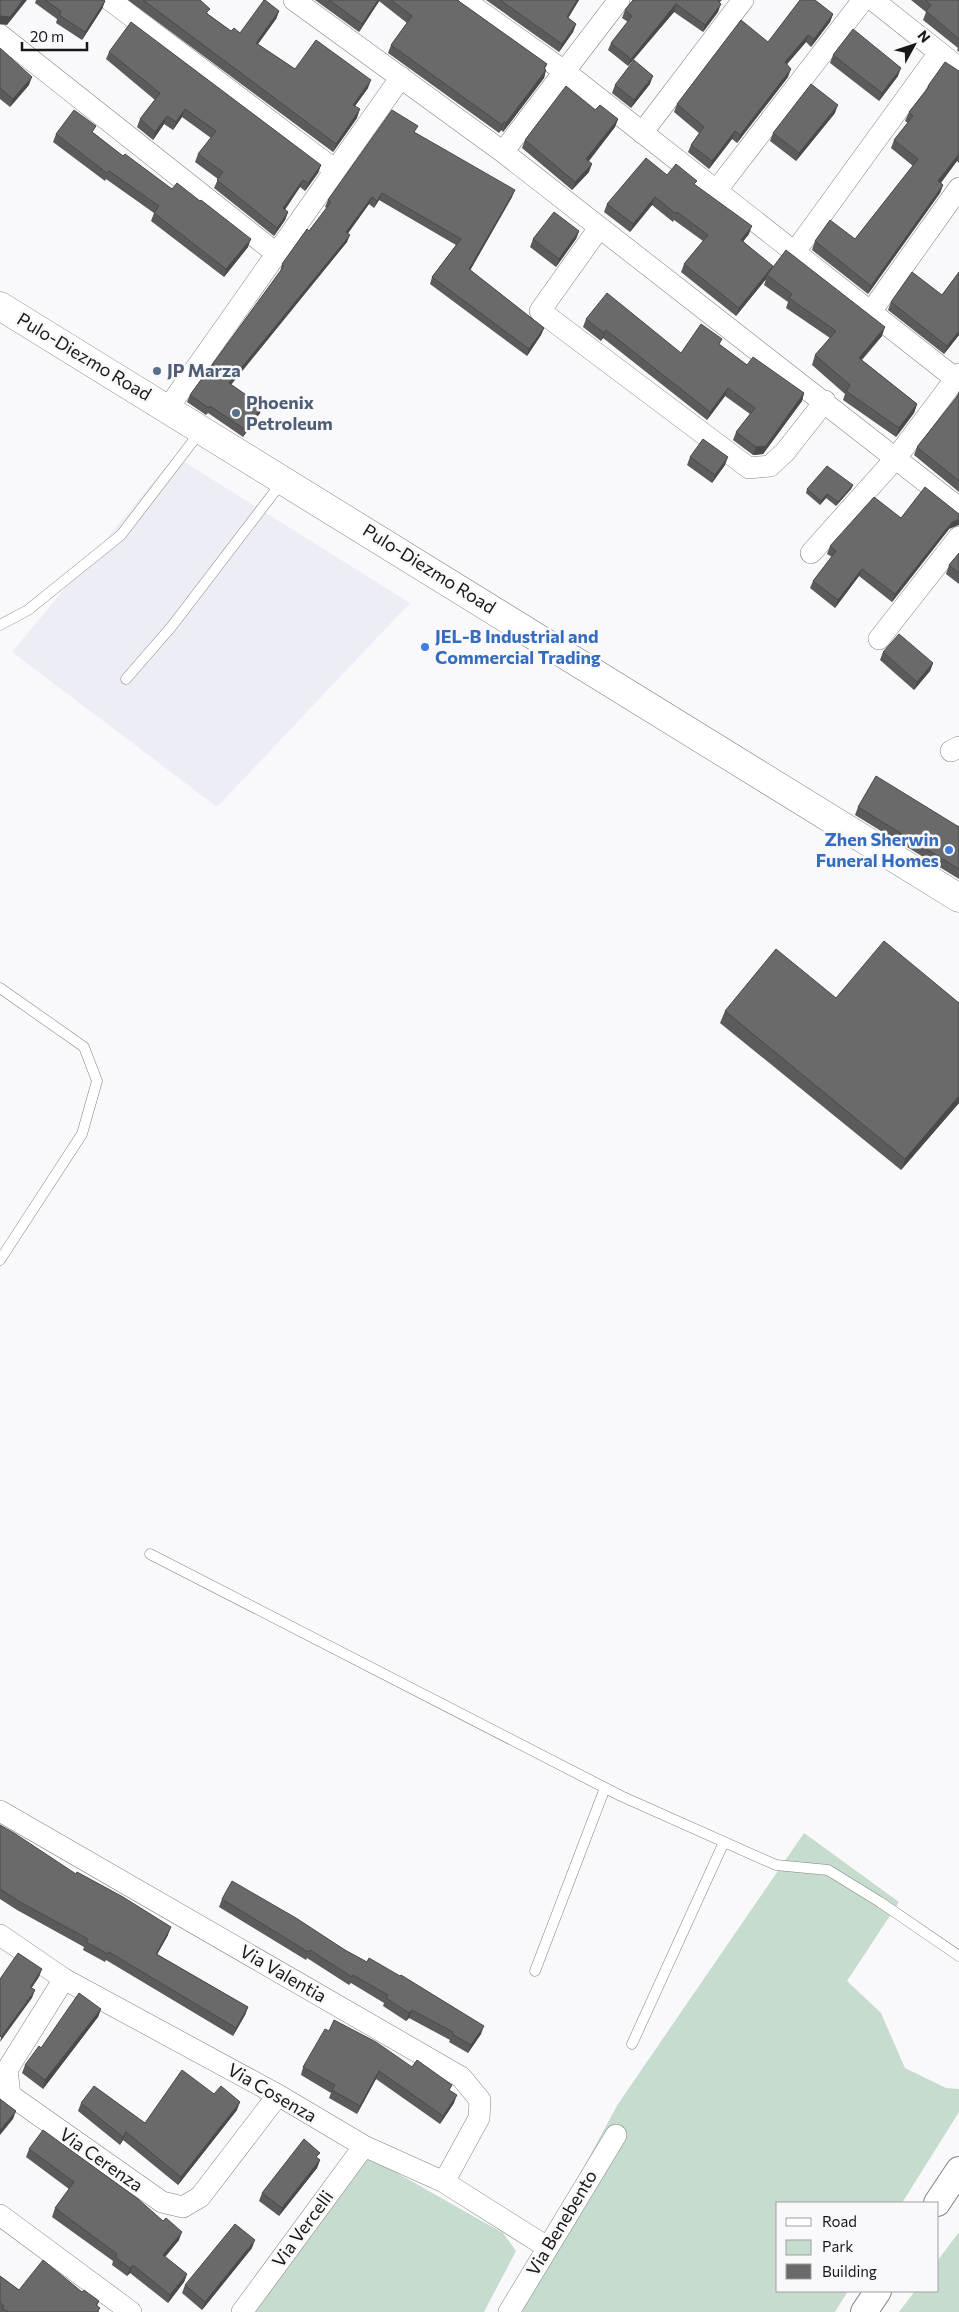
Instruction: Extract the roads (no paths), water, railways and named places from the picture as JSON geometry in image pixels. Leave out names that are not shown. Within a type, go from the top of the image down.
[{"type":"main road","name":"Pulo-Diezmo Road","points":[[0,306],[959,898]]},
{"type":"street","points":[[110,0],[335,170]]},
{"type":"street","points":[[294,0],[503,152],[598,228],[825,401],[959,508]]},
{"type":"street","points":[[464,0],[564,72],[870,312],[957,376],[896,458],[811,553]]},
{"type":"street","points":[[503,152],[619,0]]},
{"type":"street","points":[[642,133],[743,0]]},
{"type":"street","points":[[716,191],[863,0]]},
{"type":"street","points":[[873,0],[959,68]]},
{"type":"street","points":[[0,35],[277,254]]},
{"type":"street","points":[[794,252],[939,53]]},
{"type":"street","points":[[168,408],[401,78]]},
{"type":"street","points":[[870,312],[959,188]]},
{"type":"street","points":[[598,228],[540,311],[749,468],[770,466],[785,452],[825,401]]},
{"type":"street","points":[[879,639],[959,537]]},
{"type":"street","name":"Via Valentia","points":[[0,1811],[461,2077],[480,2100],[479,2118],[444,2182]]},
{"type":"street","name":"Via Cosenza","points":[[0,1935],[64,1979],[278,2095],[364,2146],[444,2182],[546,2247]]},
{"type":"street","name":"Via Cerenza","points":[[64,1979],[7,2070],[10,2095],[162,2202],[183,2207],[200,2197],[278,2095]]},
{"type":"street","name":"Via Benebento","points":[[509,2312],[546,2247],[616,2135]]},
{"type":"street","name":"Via Vercelli","points":[[242,2312],[364,2146]]},
{"type":"street","points":[[938,2202],[959,2170]]},
{"type":"street","points":[[0,2216],[132,2312]]},
{"type":"street","points":[[864,2312],[877,2292]]},
{"type":"lane","points":[[1,626],[28,610],[121,535],[202,429]]},
{"type":"lane","points":[[126,679],[172,626],[284,480]]},
{"type":"lane","points":[[0,988],[84,1047],[97,1081],[82,1134],[0,1260]]},
{"type":"lane","points":[[150,1554],[605,1788],[776,1865],[828,1870],[880,1902],[959,1956]]},
{"type":"lane","points":[[535,1971],[605,1788]]},
{"type":"lane","points":[[632,2044],[724,1842]]},
{"type":"place","name":"JP Marza","points":[[157,371]]},
{"type":"place","name":"Phoenix Petroleum","points":[[236,413]]},
{"type":"place","name":"JEL-B Industrial and Commercial Trading","points":[[425,647]]},
{"type":"place","name":"Zhen Sherwin Funeral Homes","points":[[949,850]]}]
